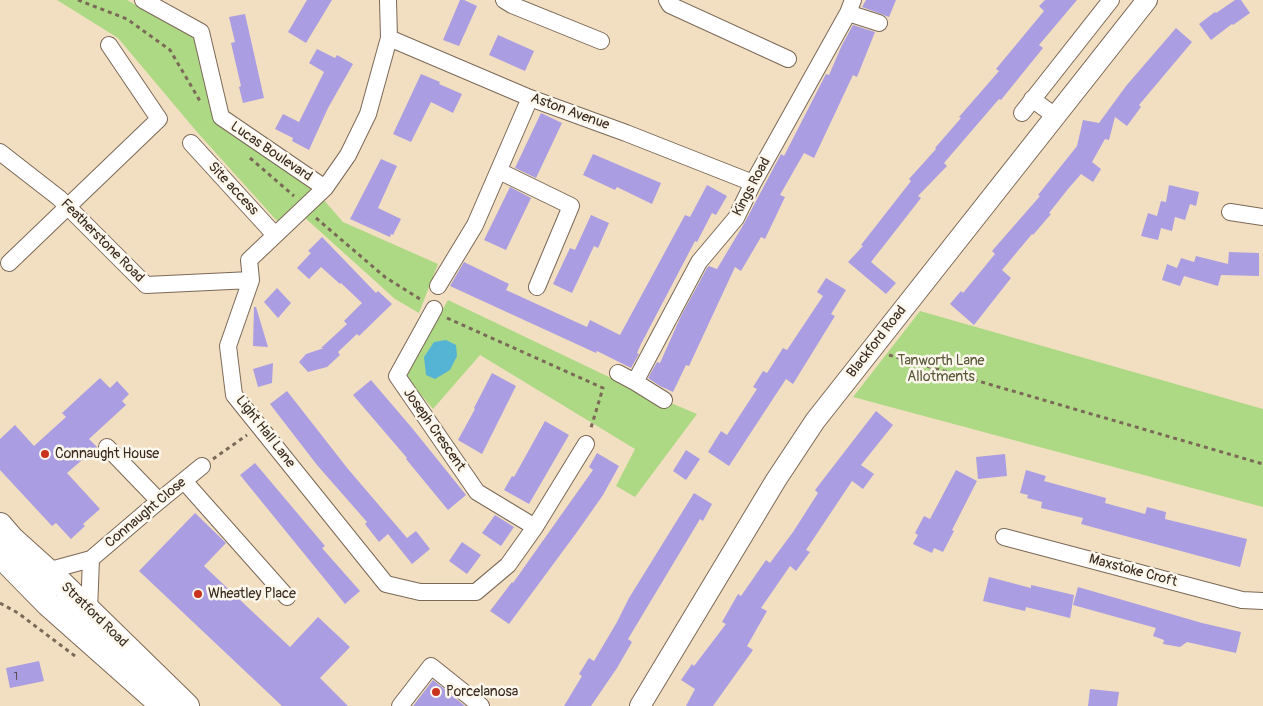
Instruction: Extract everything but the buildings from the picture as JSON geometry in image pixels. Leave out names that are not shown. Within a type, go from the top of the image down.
[{"type":"highway","name":"Stratford Road","points":[[0,525],[12,539],[89,610],[187,706]]},
{"type":"highway","name":"Stratford Road","points":[[0,555],[48,604],[163,706]]},
{"type":"main road","name":"Blackford Road","points":[[640,706],[776,480],[815,421],[1147,0]]},
{"type":"street","name":"Lucas Boulevard","points":[[143,0],[201,32],[221,117],[325,188]]},
{"type":"street","name":"Light Hall Lane","points":[[388,0],[389,38],[368,114],[348,155],[325,188],[248,260],[250,280],[228,346],[234,395],[386,584],[420,592],[476,592],[508,564],[536,527],[586,444]]},
{"type":"street","points":[[504,0],[512,5],[601,40]]},
{"type":"street","points":[[667,0],[670,5],[788,59]]},
{"type":"street","points":[[1022,113],[1111,0]]},
{"type":"street","name":"Kings Road","points":[[635,382],[699,262],[736,218],[753,183],[851,6],[879,22]]},
{"type":"street","name":"Aston Avenue","points":[[389,38],[530,98],[753,183]]},
{"type":"street","points":[[9,263],[159,119],[109,45]]},
{"type":"street","points":[[438,286],[474,225],[530,98]]},
{"type":"street","points":[[1032,99],[1055,116]]},
{"type":"street","name":"Site access","points":[[190,143],[275,235]]},
{"type":"street","name":"Featherstone Road","points":[[0,152],[59,198],[146,285],[250,280]]},
{"type":"street","points":[[499,171],[571,206],[537,287]]},
{"type":"street","points":[[1230,212],[1263,217]]},
{"type":"street","name":"Joseph Crescent","points":[[434,309],[397,376],[477,492],[536,527]]},
{"type":"street","points":[[618,373],[664,400]]},
{"type":"street","points":[[107,447],[158,501]]},
{"type":"street","name":"Connaught Close","points":[[47,571],[91,559],[202,466]]},
{"type":"street","points":[[184,481],[287,597]]},
{"type":"street","name":"Maxstoke Croft","points":[[1004,537],[1242,600],[1263,601]]},
{"type":"street","points":[[89,610],[91,559]]},
{"type":"street","points":[[400,706],[431,666],[481,706]]},
{"type":"path","points":[[78,0],[127,19],[170,50],[203,106]]},
{"type":"path","points":[[247,155],[385,276],[444,317],[603,388],[586,444]]},
{"type":"path","points":[[871,350],[1263,464]]},
{"type":"path","points":[[202,466],[259,426]]},
{"type":"path","points":[[0,604],[18,613],[79,659]]},
{"type":"green space","points":[[57,0],[127,0],[195,39],[217,120],[314,187],[278,222],[197,132],[118,38]]},
{"type":"green space","points":[[323,199],[343,222],[438,264],[419,313],[395,299],[304,217]]},
{"type":"green space","points":[[448,300],[609,377],[697,414],[635,497],[616,486],[635,449],[480,355],[433,409],[405,376]]},
{"type":"green space","name":"Tanworth Lane Allotments","points":[[920,311],[1263,409],[1263,507],[853,397]]},
{"type":"water","points":[[446,340],[456,345],[457,356],[450,370],[435,379],[426,375],[424,357],[434,342]]},
{"type":"place","name":"Connaught House","points":[[45,454]]},
{"type":"place","name":"Wheatley Place","points":[[198,594]]},
{"type":"place","name":"Porcelanosa","points":[[436,692]]}]
